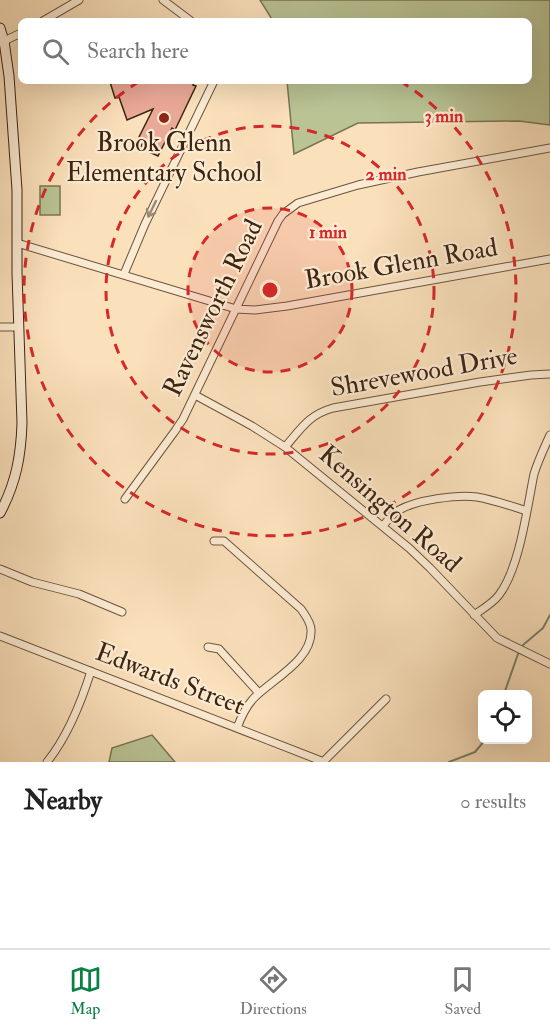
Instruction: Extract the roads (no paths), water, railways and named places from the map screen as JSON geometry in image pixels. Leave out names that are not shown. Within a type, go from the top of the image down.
[{"type":"street","points":[[48,18],[79,0]]},
{"type":"street","points":[[163,0],[187,18]]},
{"type":"street","points":[[0,28],[9,76],[17,190],[22,423],[16,472],[8,498],[0,513]]},
{"type":"street","points":[[4,41],[18,34]]},
{"type":"street","points":[[124,274],[145,224],[213,84]]},
{"type":"street","name":"Ravensworth Road","points":[[125,498],[175,431],[195,395],[283,213],[298,203],[381,179],[550,148]]},
{"type":"street","name":"Brook Glenn Road","points":[[17,243],[236,309],[255,310],[550,259]]},
{"type":"street","points":[[0,327],[19,327]]},
{"type":"street","name":"Shrevewood Drive","points":[[285,447],[302,426],[321,411],[480,382],[550,374]]},
{"type":"street","name":"Kensington Road","points":[[195,395],[285,447],[383,526],[430,568],[491,633],[550,664]]},
{"type":"street","points":[[474,615],[493,602],[504,586],[514,562],[535,471],[550,435]]},
{"type":"street","points":[[383,526],[397,511],[407,506],[457,497],[478,498],[527,511]]},
{"type":"street","points":[[214,541],[224,541],[301,609],[311,629],[306,651],[246,707],[237,728]]},
{"type":"street","points":[[0,569],[32,582],[79,594],[122,612]]},
{"type":"street","name":"Edwards Street","points":[[0,636],[324,762]]},
{"type":"street","points":[[208,647],[219,650],[259,693]]},
{"type":"street","points":[[47,762],[68,730],[85,690],[90,671]]},
{"type":"street","points":[[324,762],[386,699]]},
{"type":"waterway","points":[[523,645],[543,628],[550,615]]},
{"type":"waterway","points":[[505,690],[518,654]]},
{"type":"waterway","points":[[449,762],[475,752],[482,744]]},
{"type":"place","name":"Brook Glenn Elementary School","points":[[164,118]]}]
